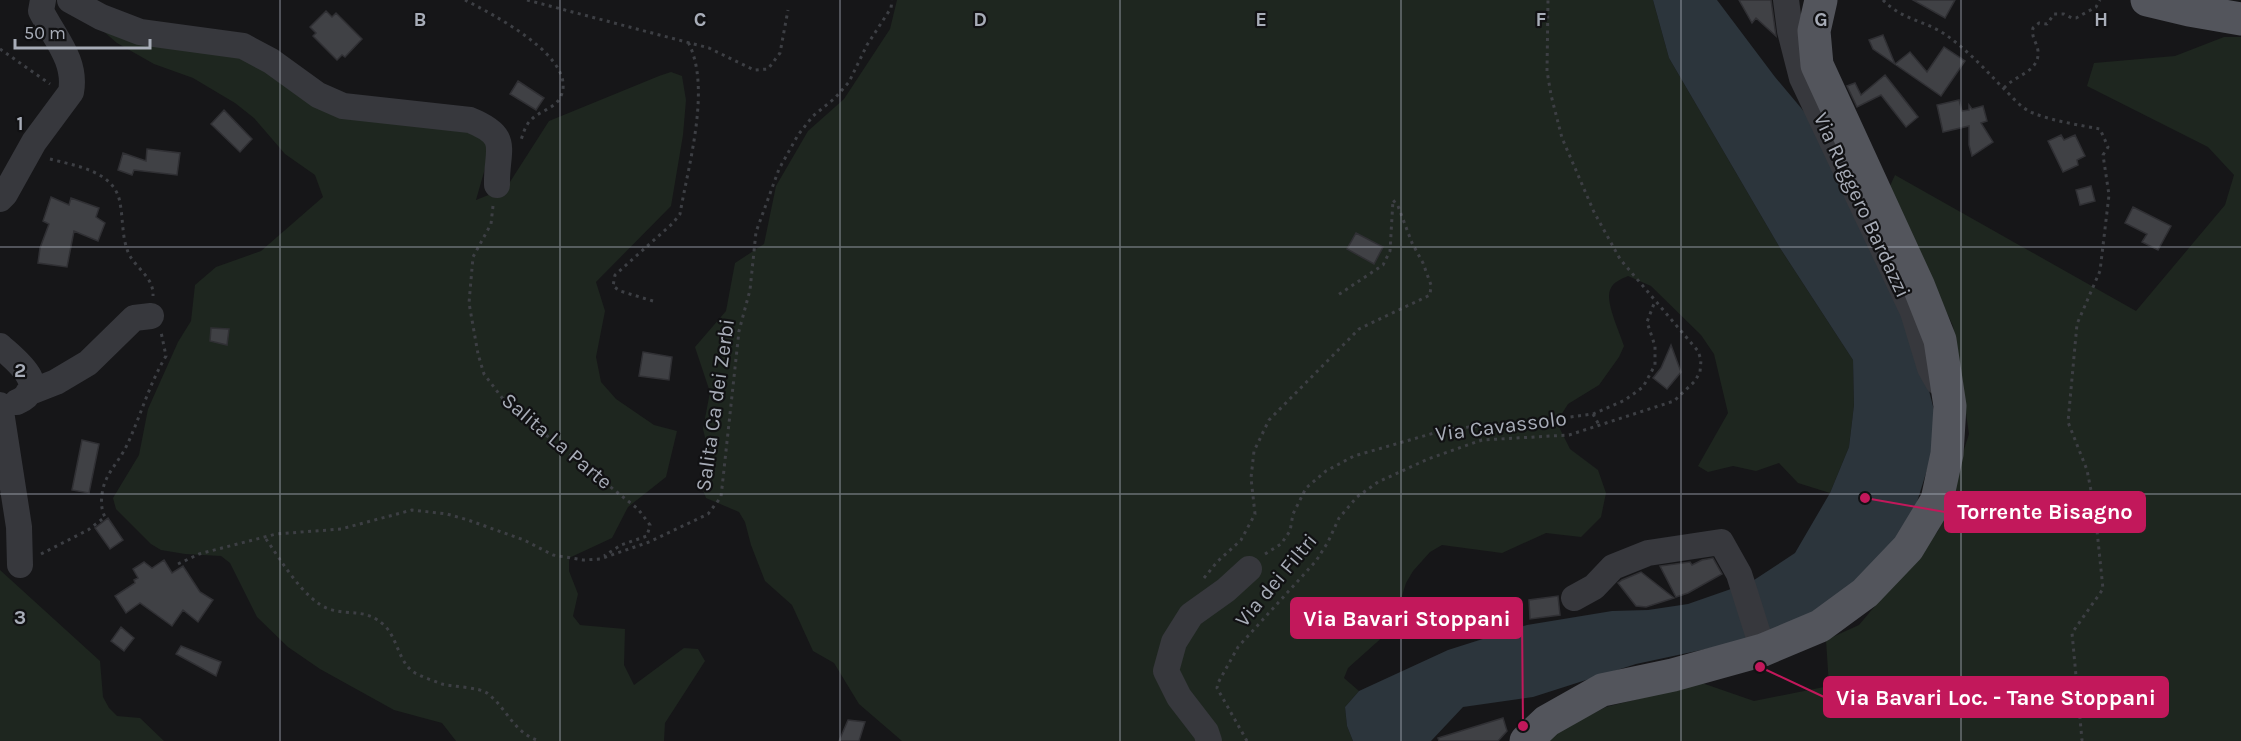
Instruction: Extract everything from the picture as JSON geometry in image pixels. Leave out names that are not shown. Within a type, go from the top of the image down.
[{"type":"main road","points":[[1526,741],[1547,721],[1602,690],[1673,675],[1820,626],[1865,592],[1908,548],[1937,500],[1947,454],[1950,406],[1940,340],[1919,288],[1817,65],[1814,31],[1821,0]]},
{"type":"main road","points":[[2146,0],[2241,19]]},
{"type":"street","points":[[0,199],[34,142],[66,99],[72,84],[64,50],[41,11],[43,0]]},
{"type":"street","points":[[70,0],[101,17],[140,33],[243,46],[271,61],[318,95],[343,106],[470,120],[486,127],[496,136],[500,145],[497,185]]},
{"type":"street","name":"Via Ruggero Bardazzi","points":[[1786,0],[1802,78],[1912,312],[1930,368],[1950,406]]},
{"type":"street","points":[[20,565],[19,527],[0,403],[13,403],[21,400],[28,393],[56,382],[88,363],[134,318],[151,316]]},
{"type":"street","points":[[0,346],[29,374],[31,383],[28,393]]},
{"type":"street","points":[[1574,598],[1594,587],[1613,567],[1648,553],[1721,542],[1725,545],[1739,574],[1761,644]]},
{"type":"street","points":[[1209,741],[1206,732],[1179,697],[1166,671],[1174,642],[1191,615],[1226,590],[1249,569]]},
{"type":"path","points":[[465,0],[498,17],[533,42],[552,59],[563,79],[559,101],[530,120],[519,145]]},
{"type":"path","points":[[527,0],[709,48],[754,70],[768,69],[780,53],[788,10]]},
{"type":"path","name":"Salita Ca dei Zerbi","points":[[178,564],[199,554],[276,534],[341,529],[412,510],[447,514],[468,520],[524,540],[553,555],[582,560],[600,559],[649,542],[708,514],[721,497],[739,331],[750,290],[756,232],[779,169],[798,135],[813,116],[835,98],[849,82],[867,45],[891,8],[892,0]]},
{"type":"path","name":"Via dei Filtri","points":[[1247,741],[1217,688],[1218,682],[1238,647],[1316,561],[1339,518],[1357,497],[1378,482],[1428,459],[1482,440],[1569,435],[1674,401],[1695,381],[1700,372],[1701,360],[1698,351],[1620,259],[1594,212],[1562,138],[1547,71],[1548,0]]},
{"type":"path","points":[[1882,0],[1908,19],[1922,21],[1947,36],[2020,105],[2032,112],[2100,129],[2108,147],[2103,155],[2109,195],[2100,271],[2077,324],[2068,422],[2086,471],[2095,511],[2103,589],[2072,633],[2081,741]]},
{"type":"path","points":[[2004,88],[2012,79],[2031,70],[2035,64],[2038,53],[2033,40],[2033,28],[2039,23],[2047,24],[2054,14],[2076,18],[2096,7],[2100,0]]},
{"type":"path","points":[[654,302],[620,291],[613,286],[615,275],[680,214],[697,121],[697,76],[693,53],[688,42]]},
{"type":"path","points":[[0,49],[50,84],[52,88]]},
{"type":"path","name":"Salita La Parte","points":[[497,185],[491,224],[473,257],[469,303],[478,354],[484,374],[506,403],[638,509],[650,525],[647,536],[621,545],[600,559]]},
{"type":"path","points":[[1200,582],[1217,562],[1241,540],[1255,514],[1251,478],[1254,450],[1269,420],[1359,329],[1430,296],[1431,285],[1423,262],[1412,243],[1398,206],[1393,200],[1390,251],[1383,265],[1338,295]]},
{"type":"path","name":"Via Cavassolo","points":[[1249,569],[1266,552],[1281,543],[1290,531],[1293,514],[1306,488],[1326,471],[1354,456],[1448,429],[1593,414],[1625,400],[1643,387],[1655,365],[1655,346],[1647,322],[1655,301]]},
{"type":"path","points":[[1593,414],[1599,425]]},
{"type":"path","points":[[80,534],[105,517],[102,500]]},
{"type":"path","points":[[265,538],[299,585],[316,601],[327,609],[367,613],[392,634],[409,669],[414,673],[443,684],[486,692],[520,732],[540,741]]},
{"type":"shaded area","points":[[897,0],[1653,0],[1669,58],[1780,248],[1853,360],[1854,405],[1849,447],[1830,493],[1798,483],[1779,463],[1756,471],[1733,466],[1708,472],[1698,466],[1728,413],[1714,354],[1701,335],[1651,286],[1628,276],[1613,285],[1609,295],[1611,310],[1624,346],[1619,357],[1599,385],[1568,404],[1561,415],[1559,427],[1570,449],[1598,470],[1606,493],[1601,517],[1581,537],[1546,533],[1502,553],[1442,545],[1430,552],[1413,571],[1406,583],[1393,624],[1386,634],[1348,668],[1344,678],[1359,691],[1345,707],[1347,726],[1353,741],[902,741],[859,704],[834,663],[813,651],[792,605],[765,581],[745,522],[739,512],[706,498],[702,487],[712,466],[703,429],[710,392],[695,347],[726,311],[735,263],[764,244],[776,186],[808,131],[844,99],[890,29]]},
{"type":"shaded area","points":[[1653,0],[1717,0],[1775,77],[1817,127],[1909,312],[1935,414],[1932,454],[1917,502],[1898,540],[1827,607],[1780,629],[1720,646],[1636,664],[1533,697],[1463,707],[1431,741],[1353,741],[1347,726],[1345,707],[1359,691],[1448,650],[1527,625],[1612,611],[1648,610],[1688,604],[1751,582],[1795,553],[1830,493],[1849,447],[1854,405],[1853,360],[1780,248],[1669,58]]},
{"type":"shaded area","points":[[95,24],[243,57],[297,89],[474,130],[492,144],[476,200],[506,188],[549,121],[659,76],[671,72],[682,76],[686,100],[683,135],[671,206],[596,282],[605,311],[596,357],[601,382],[616,399],[654,425],[677,431],[666,477],[628,507],[612,538],[569,558],[569,571],[578,594],[573,616],[580,625],[625,629],[624,665],[634,685],[684,648],[698,649],[705,661],[665,723],[664,741],[456,741],[442,723],[394,710],[320,669],[288,647],[257,617],[230,563],[221,556],[161,550],[151,544],[116,509],[113,498],[139,455],[148,409],[178,342],[191,321],[195,285],[216,267],[261,251],[323,197],[315,175],[285,154],[254,118],[235,103],[193,78],[154,64],[117,43]]},
{"type":"shaded area","points":[[2224,37],[2241,37],[2241,741],[1547,741],[1552,734],[1606,707],[1702,683],[1754,701],[1829,686],[1826,640],[1859,625],[1938,531],[1969,434],[1953,326],[1889,188],[1895,175],[2136,311],[2225,205],[2234,175],[2208,147],[2087,86],[2094,63],[2175,56]]},
{"type":"shaded area","points":[[0,570],[100,661],[103,697],[109,708],[117,716],[140,718],[164,741],[0,741]]},
{"type":"building","points":[[1739,0],[1771,0],[1776,36],[1756,18],[1752,23]]},
{"type":"building","points":[[1913,0],[1955,0],[1945,18]]},
{"type":"building","points":[[326,11],[332,17],[336,13],[362,39],[345,57],[342,55],[337,60],[313,36],[316,33],[310,27]]},
{"type":"building","points":[[1883,35],[1895,64],[1910,52],[1927,72],[1944,47],[1965,61],[1941,96],[1873,49],[1869,40]]},
{"type":"building","points":[[1885,75],[1918,117],[1906,127],[1881,95],[1857,107],[1847,86],[1855,83],[1861,95]]},
{"type":"building","points":[[518,81],[544,98],[536,110],[510,94]]},
{"type":"building","points":[[1959,100],[1962,111],[1969,110],[1969,105],[1972,109],[1983,106],[1987,121],[1981,123],[1993,142],[1972,156],[1969,145],[1969,126],[1943,132],[1937,105]]},
{"type":"building","points":[[224,110],[252,139],[240,152],[211,124]]},
{"type":"building","points":[[2061,135],[2064,140],[2075,135],[2085,156],[2077,160],[2078,165],[2063,172],[2048,141]]},
{"type":"building","points":[[147,149],[180,153],[177,175],[134,170],[132,175],[118,170],[123,153],[146,161]]},
{"type":"building","points":[[2091,186],[2095,201],[2080,205],[2076,190]]},
{"type":"building","points":[[51,197],[69,205],[71,198],[99,208],[96,217],[105,223],[98,241],[74,231],[67,267],[38,263],[40,248],[49,224],[43,221]]},
{"type":"building","points":[[2133,207],[2171,226],[2158,250],[2142,242],[2147,234],[2125,223]]},
{"type":"building","points":[[1356,233],[1383,247],[1374,264],[1347,249]]},
{"type":"building","points":[[211,328],[229,329],[227,345],[210,341]]},
{"type":"building","points":[[1671,345],[1681,372],[1667,389],[1653,378],[1661,368]]},
{"type":"building","points":[[643,352],[672,357],[669,380],[639,376]]},
{"type":"building","points":[[82,440],[99,444],[89,493],[72,490]]},
{"type":"building","points":[[108,518],[123,540],[110,549],[95,528]]},
{"type":"building","points":[[1713,558],[1722,574],[1676,597],[1660,566],[1690,562],[1692,565]]},
{"type":"building","points":[[164,560],[172,573],[183,566],[200,592],[213,600],[198,622],[183,610],[172,626],[140,603],[126,613],[115,596],[135,583],[134,580],[138,578],[133,569],[144,562],[152,568]]},
{"type":"building","points":[[1641,572],[1674,598],[1646,607],[1636,606],[1618,583]]},
{"type":"building","points":[[1558,596],[1560,615],[1530,619],[1529,600]]},
{"type":"building","points":[[121,627],[134,638],[124,651],[111,641]]},
{"type":"building","points":[[181,646],[221,662],[216,676],[176,654]]},
{"type":"building","points":[[1503,718],[1507,731],[1498,741],[1439,741],[1438,738]]},
{"type":"building","points":[[848,720],[865,722],[859,741],[839,741]]},
{"type":"place","name":"Torrente Bisagno","points":[[1865,498]]},
{"type":"place","name":"Via Bavari Loc. - Tane Stoppani","points":[[1760,667]]},
{"type":"place","name":"Via Bavari Stoppani","points":[[1523,726]]}]
